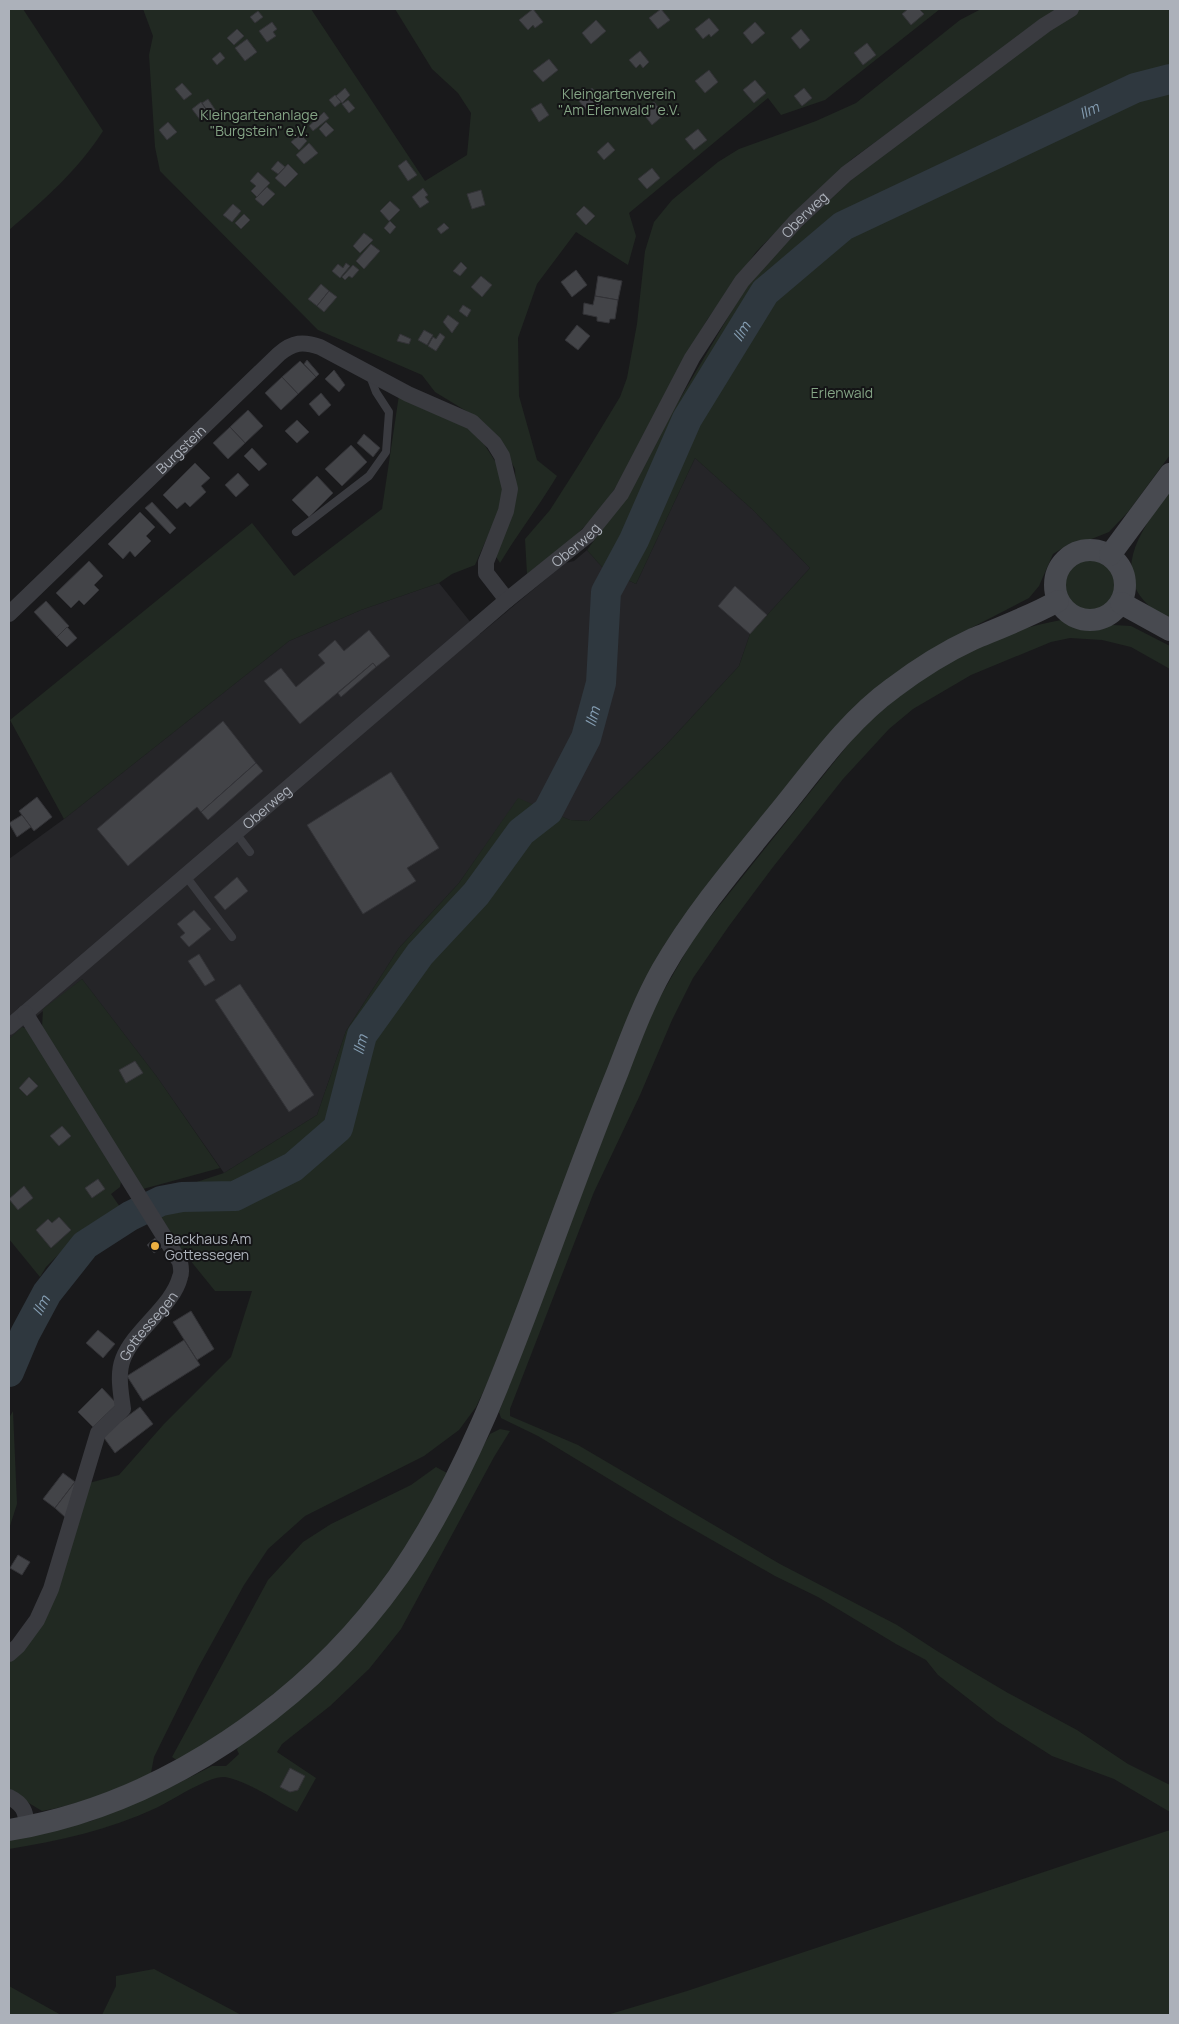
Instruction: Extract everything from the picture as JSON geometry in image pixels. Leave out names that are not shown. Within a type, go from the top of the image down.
[{"type":"main road","points":[[1110,555],[1170,474]]},
{"type":"main road","points":[[1086,549],[1094,549],[1110,555],[1121,567],[1126,580],[1121,603],[1108,615],[1092,620],[1080,619],[1070,614],[1058,601],[1054,588],[1055,577],[1059,567],[1066,558],[1075,552],[1086,549]]},
{"type":"main road","points":[[18,1828],[58,1820],[103,1805],[159,1780],[205,1756],[256,1722],[305,1682],[336,1652],[362,1622],[398,1577],[443,1502],[474,1438],[514,1345],[634,1030],[659,975],[682,936],[797,790],[867,710],[891,689],[929,664],[970,641],[1020,621],[1058,601]]},
{"type":"main road","points":[[1121,603],[1170,630]]},
{"type":"street","name":"Oberweg","points":[[9,1027],[507,600],[576,548],[621,494],[692,358],[742,281],[796,221],[846,174],[1045,25],[1071,9]]},
{"type":"street","name":"Burgstein","points":[[9,614],[288,347],[298,342],[309,343],[408,394],[472,422],[494,443],[502,456],[510,489],[506,511],[486,562],[486,573],[507,600]]},
{"type":"street","name":"Gottessegen","points":[[9,1654],[18,1646],[37,1620],[51,1589],[98,1433],[123,1409],[120,1374],[122,1360],[128,1348],[176,1288],[181,1276],[180,1262],[25,1013]]},
{"type":"street","points":[[9,1797],[20,1804],[26,1811],[18,1828]]},
{"type":"lane","points":[[296,532],[369,476],[386,452],[389,412],[376,392],[369,374]]},
{"type":"lane","points":[[235,832],[250,852]]},
{"type":"lane","points":[[185,875],[232,937]]},
{"type":"shaded area","points":[[695,458],[753,510],[810,568],[750,634],[739,666],[666,745],[589,821],[570,820],[518,799],[459,883],[399,948],[346,1031],[317,1115],[224,1173],[157,1077],[82,979],[9,1039],[9,859],[64,819],[289,641],[361,610],[439,583],[480,634],[565,563],[574,561],[587,550],[603,568],[636,584]]},
{"type":"green space","points":[[9,9],[23,9],[103,131],[72,172],[9,230]]},
{"type":"green space","points":[[143,9],[311,9],[425,181],[467,155],[471,113],[458,93],[432,69],[395,9],[940,9],[825,100],[781,115],[768,98],[629,213],[636,236],[628,265],[576,232],[537,284],[518,338],[519,396],[537,460],[557,476],[500,563],[495,555],[516,492],[515,469],[500,440],[481,420],[435,392],[422,375],[318,330],[160,171],[155,147],[149,55],[153,36]]},
{"type":"green space","points":[[981,9],[1058,9],[852,159],[806,201],[756,252],[707,320],[674,377],[625,473],[600,511],[574,537],[527,574],[525,539],[550,510],[580,463],[620,397],[627,378],[637,324],[645,251],[654,222],[672,200],[718,162],[739,149],[816,121],[856,103],[960,20]]},
{"type":"green space","name":"Erlenwald","points":[[1079,9],[1170,9],[1170,455],[1128,512],[1109,532],[1089,540],[1069,544],[1053,554],[1039,586],[1029,598],[971,628],[899,671],[664,945],[486,1386],[476,1407],[459,1430],[424,1456],[305,1516],[268,1549],[244,1585],[198,1668],[154,1757],[151,1773],[98,1796],[42,1811],[9,1791],[9,1660],[35,1633],[89,1483],[119,1475],[164,1424],[231,1357],[252,1291],[215,1291],[181,1249],[157,1211],[162,1210],[151,1197],[224,1173],[317,1115],[346,1031],[399,948],[459,883],[518,798],[570,820],[589,821],[666,745],[739,666],[750,634],[810,568],[753,510],[695,458],[636,584],[603,568],[587,550],[627,496],[662,429],[747,285],[799,229],[850,181],[1046,29]]},
{"type":"green space","points":[[399,395],[477,433],[502,472],[503,502],[475,565],[452,574],[439,583],[361,610],[289,641],[64,819],[10,720],[252,523],[294,576],[382,509]]},
{"type":"green space","points":[[1170,490],[1170,621],[1149,606],[1137,591],[1132,575],[1132,559],[1137,542],[1146,525]]},
{"type":"green space","points":[[1089,558],[1099,560],[1108,566],[1114,575],[1116,585],[1114,595],[1108,604],[1099,610],[1089,612],[1079,610],[1070,604],[1064,595],[1062,585],[1064,575],[1070,566],[1079,560]]},
{"type":"green space","points":[[1061,620],[1081,627],[1096,629],[1113,625],[1131,626],[1170,646],[1170,669],[1131,647],[1102,640],[1070,638],[1051,642],[971,675],[913,709],[889,729],[843,779],[773,867],[693,978],[594,1192],[510,1409],[510,1416],[578,1445],[780,1564],[897,1625],[1008,1693],[1077,1730],[1128,1764],[1170,1785],[1170,1812],[1114,1779],[1052,1756],[997,1721],[938,1675],[926,1660],[818,1597],[775,1576],[670,1516],[538,1436],[501,1418],[499,1412],[626,1077],[655,1006],[695,936],[855,736],[884,709],[917,683],[969,651],[996,638],[1033,626]]},
{"type":"green space","points":[[82,979],[157,1077],[220,1168],[143,1189],[42,1028],[43,1009]]},
{"type":"green space","points":[[22,1027],[28,1029],[121,1182],[120,1187],[111,1194],[120,1207],[86,1227],[46,1267],[40,1277],[9,1239],[9,1039]]},
{"type":"green space","points":[[13,1411],[17,1504],[9,1529],[9,1418]]},
{"type":"green space","points":[[500,1429],[510,1431],[401,1629],[369,1669],[330,1706],[282,1744],[277,1752],[316,1778],[297,1812],[234,1779],[218,1777],[156,1808],[120,1823],[65,1838],[9,1849],[9,1840],[91,1821],[167,1789],[212,1766],[226,1766],[239,1754],[237,1750],[239,1744],[280,1714],[474,1462],[490,1434]]},
{"type":"green space","points":[[436,1467],[447,1473],[422,1520],[393,1566],[344,1629],[302,1671],[261,1705],[178,1761],[172,1757],[268,1580],[303,1542],[331,1524],[411,1485]]},
{"type":"green space","points":[[1170,1830],[1170,2015],[607,2015],[687,1991]]},
{"type":"green space","points":[[154,1969],[241,2015],[102,2015],[116,1986],[116,1976]]},
{"type":"green space","points":[[9,1986],[61,2015],[9,2015]]},
{"type":"building","points":[[533,9],[543,22],[535,28],[533,25],[528,30],[519,20]]},
{"type":"building","points":[[661,9],[670,20],[658,29],[649,18]]},
{"type":"building","points":[[908,9],[919,9],[924,14],[911,25],[902,14]]},
{"type":"building","points":[[258,11],[263,17],[255,23],[250,17]]},
{"type":"building","points":[[709,18],[719,30],[711,37],[709,34],[703,39],[695,29]]},
{"type":"building","points":[[596,20],[606,31],[591,44],[582,33]]},
{"type":"building","points":[[272,22],[277,29],[273,32],[276,36],[267,42],[259,31]]},
{"type":"building","points":[[755,22],[765,33],[752,44],[743,33]]},
{"type":"building","points":[[237,29],[244,36],[234,45],[227,38]]},
{"type":"building","points":[[801,29],[810,40],[800,49],[791,38]]},
{"type":"building","points":[[247,39],[257,52],[245,61],[235,48]]},
{"type":"building","points":[[867,43],[876,55],[863,65],[854,53]]},
{"type":"building","points":[[640,51],[649,62],[643,68],[640,64],[636,68],[629,60]]},
{"type":"building","points":[[220,52],[225,58],[217,65],[212,59]]},
{"type":"building","points":[[549,59],[558,70],[543,82],[533,71]]},
{"type":"building","points":[[709,70],[718,82],[705,93],[695,81]]},
{"type":"building","points":[[755,80],[766,93],[754,103],[743,90]]},
{"type":"building","points":[[182,83],[192,94],[184,100],[175,89]]},
{"type":"building","points":[[345,88],[350,95],[342,103],[336,96]]},
{"type":"building","points":[[592,88],[603,101],[589,113],[578,100]]},
{"type":"building","points":[[804,88],[812,98],[802,106],[794,96]]},
{"type":"building","points":[[335,95],[341,102],[335,107],[329,100]]},
{"type":"building","points":[[208,99],[216,111],[210,115],[202,103]]},
{"type":"building","points":[[348,100],[355,108],[349,113],[342,104]]},
{"type":"building","points":[[201,102],[210,115],[201,121],[192,109]]},
{"type":"building","points":[[654,102],[664,115],[652,125],[642,112]]},
{"type":"building","points":[[541,103],[549,115],[539,122],[531,109]]},
{"type":"building","points":[[324,112],[329,118],[313,131],[309,126]]},
{"type":"building","points":[[168,122],[177,132],[167,140],[159,130]]},
{"type":"building","points":[[326,122],[334,130],[326,137],[319,129]]},
{"type":"building","points":[[698,129],[707,140],[694,150],[685,139]]},
{"type":"building","points":[[300,134],[307,141],[299,150],[291,142]]},
{"type":"building","points":[[608,142],[615,150],[604,160],[597,152]]},
{"type":"building","points":[[309,143],[318,153],[304,164],[296,155]]},
{"type":"building","points":[[406,160],[417,175],[408,181],[398,166]]},
{"type":"building","points":[[278,161],[285,167],[278,174],[271,169]]},
{"type":"building","points":[[288,164],[298,174],[285,187],[275,178]]},
{"type":"building","points":[[652,168],[660,178],[647,189],[638,179]]},
{"type":"building","points":[[258,172],[270,183],[257,197],[251,191],[256,186],[250,181]]},
{"type":"building","points":[[267,187],[275,194],[263,206],[255,199]]},
{"type":"building","points":[[423,188],[428,195],[425,197],[429,202],[420,208],[412,197]]},
{"type":"building","points":[[481,190],[485,205],[472,209],[467,194]]},
{"type":"building","points":[[390,201],[400,210],[389,221],[380,211]]},
{"type":"building","points":[[233,204],[241,211],[232,222],[223,215]]},
{"type":"building","points":[[584,206],[595,216],[586,225],[576,214]]},
{"type":"building","points":[[244,214],[250,220],[241,229],[235,223]]},
{"type":"building","points":[[390,221],[396,227],[390,234],[384,228]]},
{"type":"building","points":[[444,223],[449,228],[441,234],[437,229]]},
{"type":"building","points":[[364,233],[373,240],[360,253],[353,246]]},
{"type":"building","points":[[371,244],[380,251],[364,269],[356,261]]},
{"type":"building","points":[[461,262],[467,268],[460,276],[453,271]]},
{"type":"building","points":[[346,263],[350,266],[340,278],[332,271],[338,264],[343,268]]},
{"type":"building","points":[[353,265],[359,270],[352,278],[349,276],[345,280],[342,277]]},
{"type":"building","points":[[576,270],[587,285],[572,297],[561,282]]},
{"type":"building","points":[[481,276],[492,285],[482,297],[471,287]]},
{"type":"building","points":[[598,276],[622,281],[618,300],[595,296]]},
{"type":"building","points":[[321,284],[329,291],[317,306],[308,299]]},
{"type":"building","points":[[329,291],[337,297],[324,312],[317,306]]},
{"type":"building","points":[[595,296],[618,300],[615,319],[610,319],[609,323],[597,321],[597,317],[583,314],[584,303],[593,305]]},
{"type":"building","points":[[463,305],[471,310],[467,317],[459,311]]},
{"type":"building","points":[[448,315],[459,323],[452,333],[443,322]]},
{"type":"building","points":[[577,325],[590,336],[578,350],[565,340]]},
{"type":"building","points":[[424,330],[433,335],[427,345],[418,340]]},
{"type":"building","points":[[440,333],[445,337],[436,351],[428,346],[433,337],[436,339]]},
{"type":"building","points":[[400,334],[411,339],[409,344],[397,341]]},
{"type":"building","points":[[307,360],[319,374],[316,377],[304,364]]},
{"type":"building","points":[[300,361],[316,377],[298,394],[282,377]]},
{"type":"building","points":[[334,370],[345,385],[339,392],[325,379]]},
{"type":"building","points":[[282,377],[298,394],[281,410],[265,393]]},
{"type":"building","points":[[321,393],[331,405],[319,416],[309,404]]},
{"type":"building","points":[[248,410],[263,426],[245,443],[230,427]]},
{"type":"building","points":[[297,420],[309,432],[297,443],[285,431]]},
{"type":"building","points":[[230,427],[245,443],[228,459],[213,443]]},
{"type":"building","points":[[364,434],[380,448],[373,457],[357,443]]},
{"type":"building","points":[[351,445],[367,462],[342,486],[325,469]]},
{"type":"building","points":[[252,448],[267,464],[259,471],[244,456]]},
{"type":"building","points":[[195,463],[210,478],[201,486],[206,492],[190,507],[185,502],[177,509],[163,495]]},
{"type":"building","points":[[238,473],[249,485],[236,497],[225,485]]},
{"type":"building","points":[[317,476],[333,493],[309,517],[292,500]]},
{"type":"building","points":[[152,502],[176,528],[170,534],[145,508]]},
{"type":"building","points":[[140,512],[155,527],[146,536],[151,541],[135,557],[130,551],[123,559],[108,544]]},
{"type":"building","points":[[89,561],[103,576],[94,585],[99,590],[84,605],[79,600],[71,608],[56,593]]},
{"type":"building","points":[[735,586],[767,615],[750,634],[718,606]]},
{"type":"building","points":[[46,601],[69,626],[57,637],[34,612]]},
{"type":"building","points":[[67,627],[77,638],[67,647],[57,637]]},
{"type":"building","points":[[369,630],[390,656],[376,667],[373,663],[300,724],[264,681],[281,668],[296,687],[325,663],[318,655],[335,640],[344,651]]},
{"type":"building","points":[[373,663],[376,667],[341,697],[338,693]]},
{"type":"building","points":[[223,721],[256,763],[201,812],[197,807],[128,866],[97,829]]},
{"type":"building","points":[[256,763],[263,771],[208,820],[201,812]]},
{"type":"building","points":[[391,772],[439,848],[407,868],[416,881],[363,914],[307,825]]},
{"type":"building","points":[[37,797],[52,817],[34,831],[19,811]]},
{"type":"building","points":[[22,815],[31,827],[17,837],[9,823]]},
{"type":"building","points":[[237,877],[248,891],[225,910],[214,897]]},
{"type":"building","points":[[194,910],[211,929],[189,947],[180,937],[185,933],[177,924]]},
{"type":"building","points":[[199,954],[215,980],[205,986],[188,961]]},
{"type":"building","points":[[240,984],[314,1095],[289,1112],[215,1000]]},
{"type":"building","points":[[135,1061],[143,1073],[126,1083],[119,1070]]},
{"type":"building","points":[[29,1077],[38,1086],[27,1096],[19,1088]]},
{"type":"building","points":[[62,1126],[71,1136],[59,1146],[50,1136]]},
{"type":"building","points":[[98,1179],[105,1189],[92,1198],[85,1188]]},
{"type":"building","points":[[24,1186],[33,1198],[18,1210],[9,1199]]},
{"type":"building","points":[[59,1217],[71,1230],[51,1248],[36,1230],[48,1219],[52,1223]]},
{"type":"building","name":"Backhaus Am Gottessegen","points":[[155,1238],[162,1247],[154,1253],[147,1245]]},
{"type":"building","points":[[191,1311],[214,1349],[197,1360],[173,1322]]},
{"type":"building","points":[[98,1330],[115,1344],[103,1358],[86,1343]]},
{"type":"building","points":[[184,1340],[200,1365],[143,1401],[127,1376]]},
{"type":"building","points":[[102,1388],[117,1404],[93,1427],[78,1412]]},
{"type":"building","points":[[140,1407],[153,1424],[115,1453],[102,1435]]},
{"type":"building","points":[[63,1473],[75,1482],[55,1508],[43,1499]]},
{"type":"building","points":[[75,1482],[79,1484],[66,1518],[55,1508]]},
{"type":"building","points":[[18,1555],[30,1562],[22,1575],[10,1568]]},
{"type":"building","points":[[290,1768],[305,1776],[298,1790],[290,1792],[280,1787]]},
{"type":"waterway","name":"Ilm","points":[[9,1372],[25,1334],[47,1293],[85,1245],[130,1216],[161,1201],[182,1197],[235,1196],[293,1167],[338,1128],[362,1035],[420,954],[476,894],[521,832],[548,811],[586,738],[601,683],[606,592],[634,540],[687,419],[765,292],[843,226],[1135,88],[1170,79]]},
{"type":"place","name":"Backhaus Am Gottessegen","points":[[155,1246]]},
{"type":"park label","name":"Kleingartenverein \"Am Erlenwald\" e.V.","points":[[619,102]]},
{"type":"park label","name":"Kleingartenanlage \"Burgstein\" e.V.","points":[[259,122]]}]
